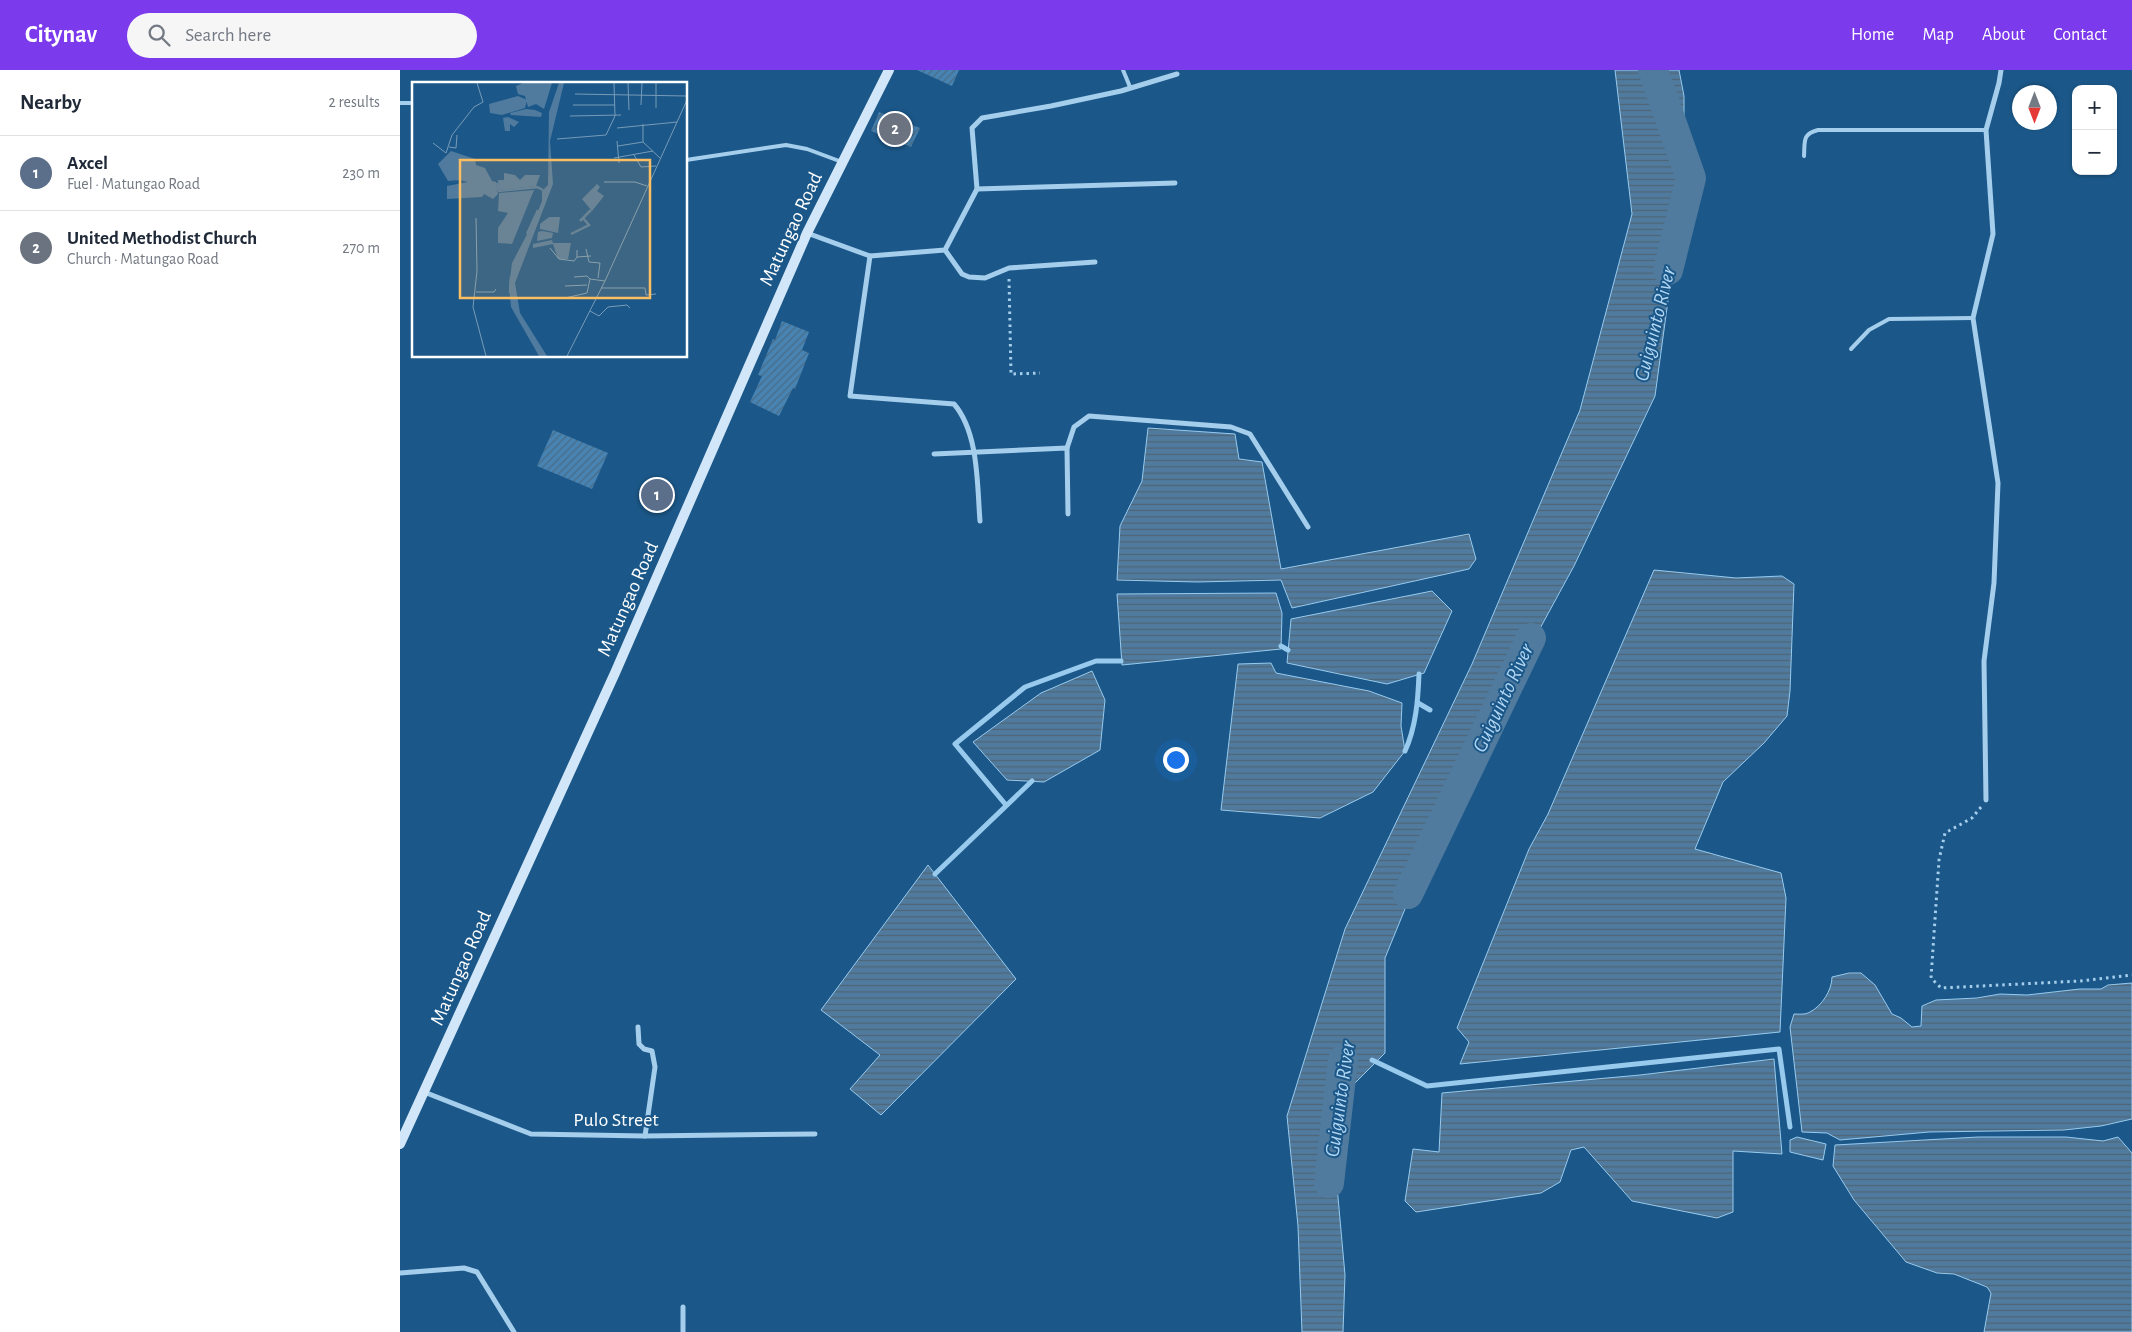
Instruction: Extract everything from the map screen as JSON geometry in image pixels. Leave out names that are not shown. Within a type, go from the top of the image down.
[{"type":"main road","name":"Matungao Road","points":[[400,1144],[615,673],[807,233],[889,70]]},
{"type":"street","points":[[1986,800],[1984,661],[1994,583],[1998,483],[1973,318],[1993,234],[1986,130],[2001,70]]},
{"type":"street","points":[[945,250],[977,189],[972,128],[982,118],[1051,106],[1177,74]]},
{"type":"street","points":[[977,189],[1175,183]]},
{"type":"street","points":[[807,233],[870,256],[945,250]]},
{"type":"street","points":[[945,250],[962,274],[969,277],[985,278],[1009,268],[1095,262]]},
{"type":"street","points":[[870,256],[850,396],[954,404],[961,412],[975,450],[980,521]]},
{"type":"street","points":[[1068,514],[1067,448],[1074,427],[1088,416],[1231,428],[1250,434],[1308,527]]},
{"type":"street","points":[[934,454],[975,450],[1067,448]]},
{"type":"street","points":[[638,1027],[639,1044],[652,1051],[655,1067],[646,1136]]},
{"type":"street","name":"Pulo Street","points":[[424,1092],[531,1134],[646,1136],[815,1134]]},
{"type":"street","points":[[400,1273],[464,1268],[477,1272],[514,1332]]},
{"type":"street","points":[[683,1307],[684,1332]]},
{"type":"lane","points":[[1123,70],[1130,87]]},
{"type":"lane","points":[[1804,156],[1805,139],[1810,132],[1818,130],[1986,130]]},
{"type":"lane","points":[[688,160],[786,145],[807,149],[842,162]]},
{"type":"lane","points":[[1851,349],[1869,330],[1889,318],[1973,318]]},
{"type":"path","points":[[1009,268],[1011,374],[1040,373]]},
{"type":"path","points":[[1986,800],[1972,818],[1945,833],[1939,860],[1932,978],[1942,988],[2080,981],[2132,975]]},
{"type":"water","points":[[1615,70],[1679,70],[1684,96],[1684,183],[1655,396],[1574,566],[1458,779],[1385,958],[1385,1053],[1330,1108],[1345,1275],[1343,1332],[1302,1332],[1298,1226],[1287,1116],[1345,929],[1472,664],[1580,410],[1632,214]]},
{"type":"water","points":[[1148,428],[1235,434],[1239,459],[1262,462],[1281,569],[1469,534],[1476,559],[1469,569],[1292,608],[1281,580],[1197,582],[1117,580],[1120,526],[1142,481]]},
{"type":"water","points":[[1654,570],[1736,578],[1782,576],[1794,584],[1790,691],[1787,716],[1764,743],[1723,782],[1695,849],[1781,873],[1786,898],[1780,1032],[1460,1064],[1469,1042],[1457,1028],[1529,849],[1548,814]]},
{"type":"water","points":[[1432,591],[1452,611],[1424,673],[1387,684],[1287,663],[1291,619]]},
{"type":"water","points":[[1276,593],[1282,613],[1281,649],[1122,665],[1117,594]]},
{"type":"water","points":[[1271,663],[1276,673],[1369,691],[1402,703],[1401,726],[1405,751],[1373,792],[1320,818],[1221,810],[1238,664]]},
{"type":"water","points":[[1092,671],[1105,700],[1100,750],[1044,782],[1007,780],[973,742],[1041,693]]},
{"type":"water","points":[[928,865],[1016,979],[881,1115],[850,1089],[880,1055],[821,1010]]},
{"type":"water","points":[[1849,973],[1861,973],[1875,985],[1892,1014],[1901,1018],[1912,1027],[1921,1026],[1922,1006],[1936,1000],[1977,998],[2000,994],[2027,995],[2080,989],[2101,989],[2108,985],[2132,983],[2132,1119],[2101,1126],[2064,1130],[1929,1132],[1840,1140],[1827,1133],[1802,1132],[1790,1027],[1794,1014],[1808,1013],[1822,1002],[1832,982],[1832,977]]},
{"type":"water","points":[[1774,1059],[1782,1154],[1733,1151],[1733,1212],[1717,1218],[1632,1201],[1584,1147],[1571,1150],[1560,1182],[1541,1193],[1416,1212],[1405,1201],[1413,1149],[1439,1152],[1442,1093],[1640,1075]]},
{"type":"water","points":[[1797,1137],[1826,1144],[1823,1160],[1790,1152],[1790,1140]]},
{"type":"water","points":[[1978,1137],[2066,1137],[2103,1141],[2118,1137],[2132,1153],[2132,1332],[1984,1332],[1991,1293],[1987,1287],[1954,1274],[1937,1273],[1906,1262],[1854,1200],[1833,1166],[1835,1145]]},
{"type":"building","points":[[917,70],[959,70],[952,86]]},
{"type":"building","points":[[879,112],[920,128],[911,147],[871,131]]},
{"type":"building","points":[[782,321],[809,332],[802,350],[809,353],[795,389],[793,388],[779,416],[750,402],[762,376],[758,375]]},
{"type":"building","points":[[553,430],[608,453],[592,489],[537,466]]},
{"type":"building","points":[[649,482],[673,493],[666,508],[641,496]]},
{"type":"waterway","name":"Guiguinto River","points":[[1653,70],[1691,178],[1668,270]]},
{"type":"waterway","name":"Guiguinto River","points":[[1408,894],[1531,638]]},
{"type":"waterway","points":[[1281,646],[1288,650]]},
{"type":"waterway","points":[[1006,805],[955,744],[1025,687],[1096,661],[1121,661]]},
{"type":"waterway","points":[[1405,751],[1414,723],[1419,674]]},
{"type":"waterway","points":[[1418,703],[1430,710]]},
{"type":"waterway","points":[[935,874],[1032,781]]},
{"type":"waterway","points":[[1372,1060],[1427,1086],[1779,1049],[1790,1127]]},
{"type":"waterway","name":"Guiguinto River","points":[[1329,1183],[1343,1060]]},
{"type":"place","name":"United Methodist Church","points":[[895,129]]},
{"type":"place","name":"Axcel","points":[[657,495]]}]
